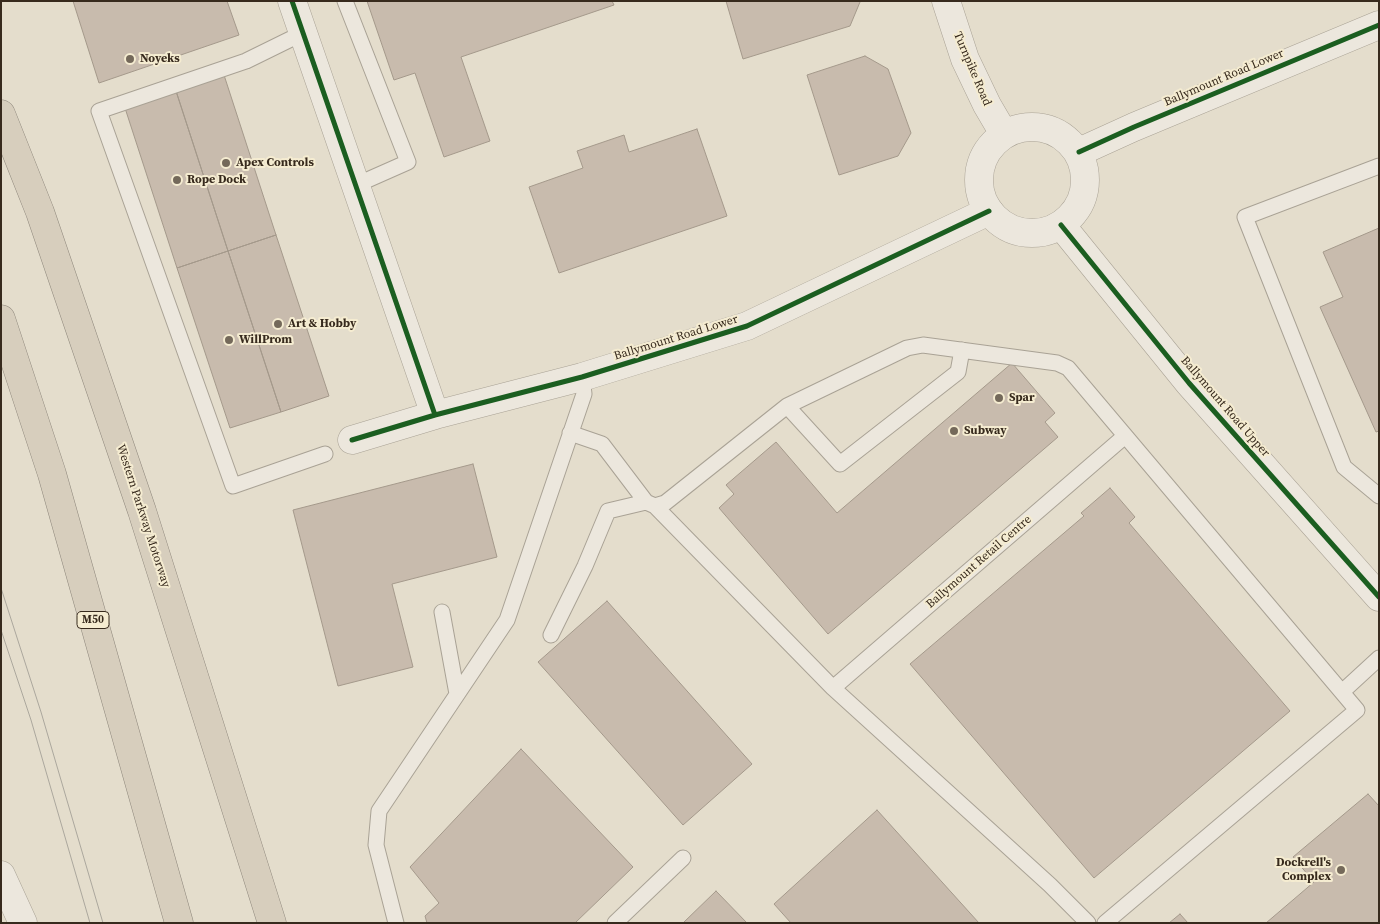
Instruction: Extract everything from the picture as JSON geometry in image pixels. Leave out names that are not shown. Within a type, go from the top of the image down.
[{"type":"highway","name":"Western Parkway Motorway","points":[[1,114],[40,212],[138,501],[272,923]]},
{"type":"highway","name":"M50","points":[[1,319],[52,474],[179,923]]},
{"type":"street","points":[[292,1],[435,415]]},
{"type":"street","name":"Turnpike Road","points":[[946,1],[966,59],[987,106],[1004,134]]},
{"type":"street","name":"Ballymount Road Lower","points":[[1079,152],[1134,127],[1379,25]]},
{"type":"street","points":[[1037,126],[1054,130],[1068,139],[1079,152],[1084,164],[1086,178],[1084,195],[1076,211],[1061,225],[1044,232],[1023,232],[1005,226],[989,211],[981,195],[980,169],[982,160],[991,145],[1004,134],[1020,127],[1037,126]]},
{"type":"street","name":"Ballymount Road Lower","points":[[352,440],[435,415],[582,377],[747,326],[989,211]]},
{"type":"street","name":"Ballymount Road Upper","points":[[1061,225],[1189,383],[1379,597]]},
{"type":"street","points":[[1,875],[23,923]]},
{"type":"lane","points":[[345,1],[408,162],[356,185]]},
{"type":"lane","points":[[303,33],[246,61],[99,111],[233,486],[325,454]]},
{"type":"lane","points":[[1379,166],[1245,217],[1344,466],[1379,496]]},
{"type":"lane","points":[[551,635],[585,566],[608,511],[665,503],[787,406],[907,348],[923,345],[1057,363],[1068,368],[1357,710],[1104,923]]},
{"type":"lane","points":[[787,406],[840,464],[958,372],[962,350]]},
{"type":"lane","points":[[396,923],[376,845],[379,811],[507,620],[584,394],[582,377]]},
{"type":"lane","points":[[570,433],[602,444],[650,504],[833,688],[1050,884],[1088,923]]},
{"type":"lane","name":"Ballymount Retail Centre","points":[[833,688],[1126,436]]},
{"type":"lane","points":[[442,612],[457,694]]},
{"type":"lane","points":[[1342,692],[1379,658]]},
{"type":"lane","points":[[615,923],[683,858]]},
{"type":"building","name":"Noyeks","points":[[73,1],[227,1],[239,35],[99,83]]},
{"type":"building","points":[[367,1],[612,1],[614,5],[461,57],[490,141],[444,157],[415,73],[394,80]]},
{"type":"building","points":[[726,1],[860,2],[850,26],[743,59]]},
{"type":"building","points":[[865,56],[888,69],[911,133],[898,156],[839,175],[807,75]]},
{"type":"building","name":"Apex Controls","points":[[224,75],[276,235],[228,251],[176,91]]},
{"type":"building","name":"Rope Dock","points":[[176,91],[228,251],[177,268],[125,108]]},
{"type":"building","points":[[697,129],[727,216],[559,273],[529,187],[583,168],[577,151],[624,135],[629,152]]},
{"type":"building","points":[[1379,228],[1379,431],[1376,432],[1320,307],[1343,297],[1323,252]]},
{"type":"building","name":"Art & Hobby","points":[[276,235],[329,396],[281,412],[228,251]]},
{"type":"building","name":"WillProm","points":[[228,251],[281,412],[230,428],[177,268]]},
{"type":"building","points":[[1012,363],[1055,413],[1045,422],[1058,437],[828,634],[719,508],[734,494],[726,485],[776,442],[837,513]]},
{"type":"building","points":[[473,464],[497,557],[392,584],[413,667],[338,686],[293,510]]},
{"type":"building","points":[[1110,488],[1135,517],[1129,523],[1290,711],[1094,878],[910,664],[1084,516],[1081,513]]},
{"type":"building","points":[[607,601],[752,764],[683,825],[538,662]]},
{"type":"building","points":[[521,749],[633,867],[575,923],[427,923],[425,916],[439,903],[410,867]]},
{"type":"building","name":"Dockrell's Complex","points":[[1368,794],[1379,806],[1379,923],[1266,923],[1314,882],[1293,857]]},
{"type":"building","points":[[877,810],[979,923],[791,923],[774,904]]},
{"type":"building","points":[[716,891],[747,923],[683,923]]},
{"type":"building","points":[[1180,914],[1188,923],[1169,923]]},
{"type":"tram line","points":[[1,588],[41,712],[103,923]]},
{"type":"tram line","points":[[1,630],[31,720],[90,923]]},
{"type":"cycle path","points":[[292,1],[435,415]]},
{"type":"cycle path","points":[[1079,152],[1134,127],[1379,25]]},
{"type":"cycle path","points":[[352,440],[435,415],[582,377],[747,326],[989,211]]},
{"type":"cycle path","points":[[1061,225],[1189,383],[1379,597]]},
{"type":"place","name":"Noyeks","points":[[130,59]]},
{"type":"place","name":"Apex Controls","points":[[226,163]]},
{"type":"place","name":"Rope Dock","points":[[177,180]]},
{"type":"place","name":"Art & Hobby","points":[[278,324]]},
{"type":"place","name":"WillProm","points":[[229,340]]},
{"type":"place","name":"Spar","points":[[999,398]]},
{"type":"place","name":"Subway","points":[[954,431]]},
{"type":"place","name":"Dockrell's Complex","points":[[1341,870]]}]
